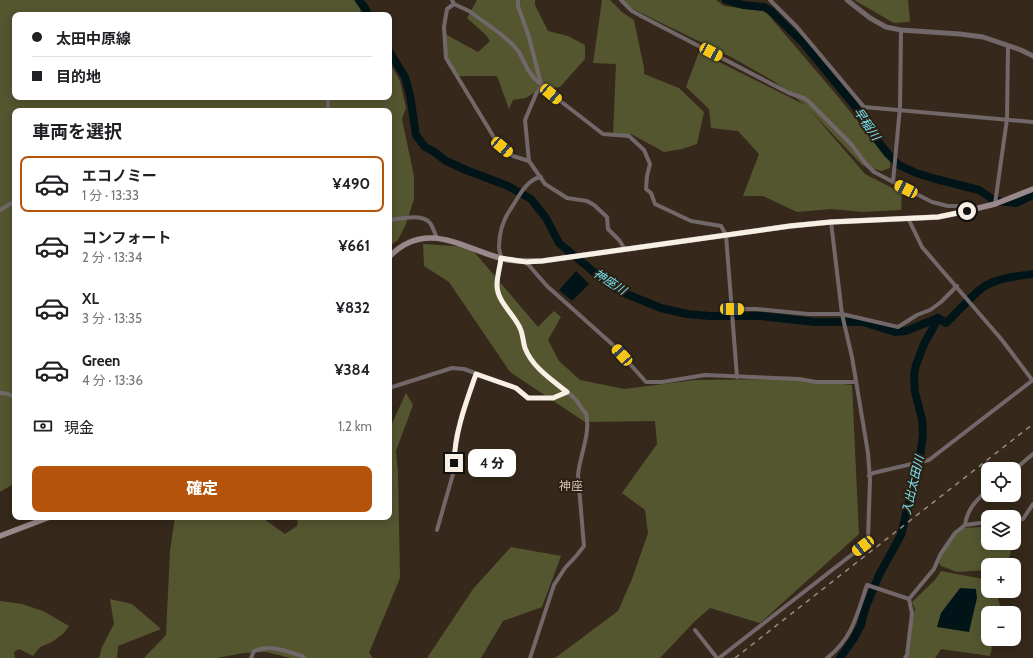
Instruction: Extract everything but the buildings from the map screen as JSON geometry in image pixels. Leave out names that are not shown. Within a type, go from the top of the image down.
[{"type":"main road","points":[[392,254],[408,242],[418,239],[437,238],[452,240],[501,258],[526,262],[542,261],[831,222],[938,217],[995,204],[1033,190]]},
{"type":"main road","points":[[0,536],[42,520]]},
{"type":"street","points":[[518,0],[518,6],[529,37],[535,65],[542,85]]},
{"type":"street","points":[[621,0],[632,11],[643,17],[789,93],[804,98],[846,139],[874,172],[932,202],[948,206],[964,206],[976,209]]},
{"type":"street","points":[[770,0],[796,27],[864,107],[1033,122]]},
{"type":"street","points":[[849,1],[878,24],[886,27],[901,30],[983,37],[1033,56]]},
{"type":"street","points":[[529,161],[513,156],[498,144],[446,58],[444,27],[447,9],[453,2],[469,11],[502,35],[519,52],[528,70],[542,85],[596,130],[603,134],[629,136],[644,150],[650,164],[646,189],[650,193],[655,204],[691,221],[721,226],[726,235],[737,377]]},
{"type":"street","points":[[893,182],[899,110],[901,30]]},
{"type":"street","points":[[995,204],[1007,119],[1008,46]]},
{"type":"street","points":[[542,85],[536,94],[525,120],[529,161],[545,184],[567,198],[587,201],[594,205],[606,217],[608,229],[620,240],[625,249]]},
{"type":"street","points":[[530,658],[554,585],[564,568],[578,555],[584,546],[578,475],[587,431],[586,413],[581,409],[577,401],[535,364],[528,355],[520,328],[501,299],[497,290],[501,258],[499,248],[501,231],[508,213],[530,182],[541,177]]},
{"type":"street","points":[[0,210],[12,203]]},
{"type":"street","points":[[870,476],[873,473],[930,460],[1033,381],[1002,340],[922,247],[908,218]]},
{"type":"street","points":[[392,220],[425,219],[430,223],[437,238]]},
{"type":"street","points":[[695,630],[718,658],[863,546],[868,538],[870,476],[868,453],[852,357],[842,314],[831,222]]},
{"type":"street","points":[[526,262],[546,286],[613,345],[646,382],[662,382],[705,375],[799,379],[816,382],[856,382]]},
{"type":"street","points":[[732,309],[756,309],[808,314],[842,314],[898,327],[917,315],[930,310],[941,302],[957,286]]},
{"type":"street","points":[[392,387],[448,369],[464,369],[516,388],[528,398],[553,398],[567,392]]},
{"type":"street","points":[[437,530],[453,474],[456,436],[476,374]]},
{"type":"street","points":[[0,393],[6,393],[12,396]]},
{"type":"street","points":[[1021,464],[1033,454]]},
{"type":"street","points":[[965,525],[966,516],[981,495]]},
{"type":"street","points":[[1021,519],[1023,519],[1033,504]]},
{"type":"street","points":[[909,599],[934,569],[940,555],[955,533],[965,525],[981,523]]},
{"type":"street","points":[[827,658],[838,649],[847,638],[856,618],[867,585],[909,599]]},
{"type":"street","points":[[905,658],[907,655],[912,614],[909,599]]},
{"type":"street","points":[[251,658],[254,651],[271,647],[302,656],[304,658]]},
{"type":"green space","points":[[0,0],[357,1],[361,12],[12,12],[12,100],[392,100],[392,66],[400,81],[406,108],[402,119],[414,176],[414,199],[406,224],[398,240],[392,244],[392,108],[12,108],[12,485],[0,492]]},
{"type":"green space","points":[[477,0],[535,0],[535,5],[548,31],[568,36],[585,45],[585,59],[560,87],[538,90],[526,98],[513,100],[509,109],[497,76],[459,76],[446,58],[445,34],[478,52],[490,41],[486,35],[467,18]]},
{"type":"green space","points":[[602,0],[610,0],[623,13],[634,20],[644,74],[679,88],[704,112],[697,144],[682,149],[664,152],[631,134],[613,135],[616,64],[593,63]]},
{"type":"green space","points":[[620,0],[716,0],[724,6],[765,11],[865,130],[891,155],[890,168],[881,171],[862,165],[809,109],[865,174],[902,193],[901,210],[863,212],[831,209],[797,212],[763,196],[743,196],[759,154],[738,131],[711,128],[709,109],[686,87],[699,52],[805,105],[775,82],[733,58],[633,9]]},
{"type":"green space","points":[[854,0],[908,0],[910,22],[894,23]]},
{"type":"green space","points":[[423,244],[470,247],[538,327],[554,311],[561,317],[548,340],[559,361],[580,380],[624,389],[695,380],[801,379],[852,385],[859,534],[760,623],[710,608],[695,621],[660,658],[555,658],[618,611],[632,579],[648,533],[645,510],[622,493],[657,444],[655,421],[585,422],[510,372],[449,282],[424,266]]},
{"type":"green space","points":[[406,393],[413,405],[396,451],[398,473],[400,578],[369,653],[373,658],[291,658],[266,652],[243,653],[217,658],[144,658],[166,635],[170,551],[175,520],[265,520],[285,534],[297,526],[298,520],[392,520],[392,423]]},
{"type":"green space","points":[[981,527],[981,550],[1011,550],[1008,558],[981,558],[981,570],[957,572],[941,566],[938,561],[946,543],[962,528]]},
{"type":"green space","points":[[511,547],[561,556],[542,607],[503,621],[481,658],[427,658],[473,589]]},
{"type":"green space","points":[[941,571],[981,579],[981,598],[998,598],[1000,606],[981,606],[981,646],[992,646],[990,656],[941,649],[935,658],[905,658],[915,609],[912,602],[935,580]]},
{"type":"green space","points":[[110,599],[132,604],[161,629],[118,646],[117,658],[99,658],[102,647],[114,624]]},
{"type":"green space","points":[[0,601],[22,604],[43,611],[69,626],[64,633],[52,642],[40,647],[33,656],[19,649],[14,652],[15,658],[0,658]]},
{"type":"shaded area","points":[[576,271],[589,284],[572,301],[559,290]]},
{"type":"shaded area","points":[[960,588],[976,589],[977,598],[969,632],[937,627],[941,613]]},
{"type":"waterway","name":"神座川","points":[[359,0],[367,12]]},
{"type":"waterway","name":"早稲川","points":[[726,0],[743,5],[764,7],[771,11],[804,44],[854,105],[871,132],[888,154],[899,165],[916,173],[979,190],[995,201],[1016,203],[1033,195]]},
{"type":"waterway","name":"神座川","points":[[392,56],[405,77],[410,95],[416,135],[425,147],[446,161],[508,186],[531,199],[546,218],[559,243],[607,283],[624,293],[661,308],[687,314],[710,316],[761,316],[815,322],[863,322],[895,332],[906,331],[938,318]]},
{"type":"waterway","name":"入出太田川","points":[[938,318],[946,323],[982,288],[994,282],[1007,278],[1033,274]]},
{"type":"waterway","name":"入出太田川","points":[[840,658],[861,625],[865,609],[879,575],[901,535],[920,457],[923,435],[922,419],[915,392],[914,375],[924,344],[938,319]]},
{"type":"railway","points":[[735,658],[1033,424]]},
{"type":"district","name":"神座","points":[[571,486]]},
{"type":"route","points":[[454,463],[456,436],[476,374],[516,388],[528,398],[553,398],[567,392],[535,364],[528,355],[520,328],[501,299],[497,290],[501,258],[526,262],[542,261],[790,226],[890,218],[938,217],[967,211]]}]
